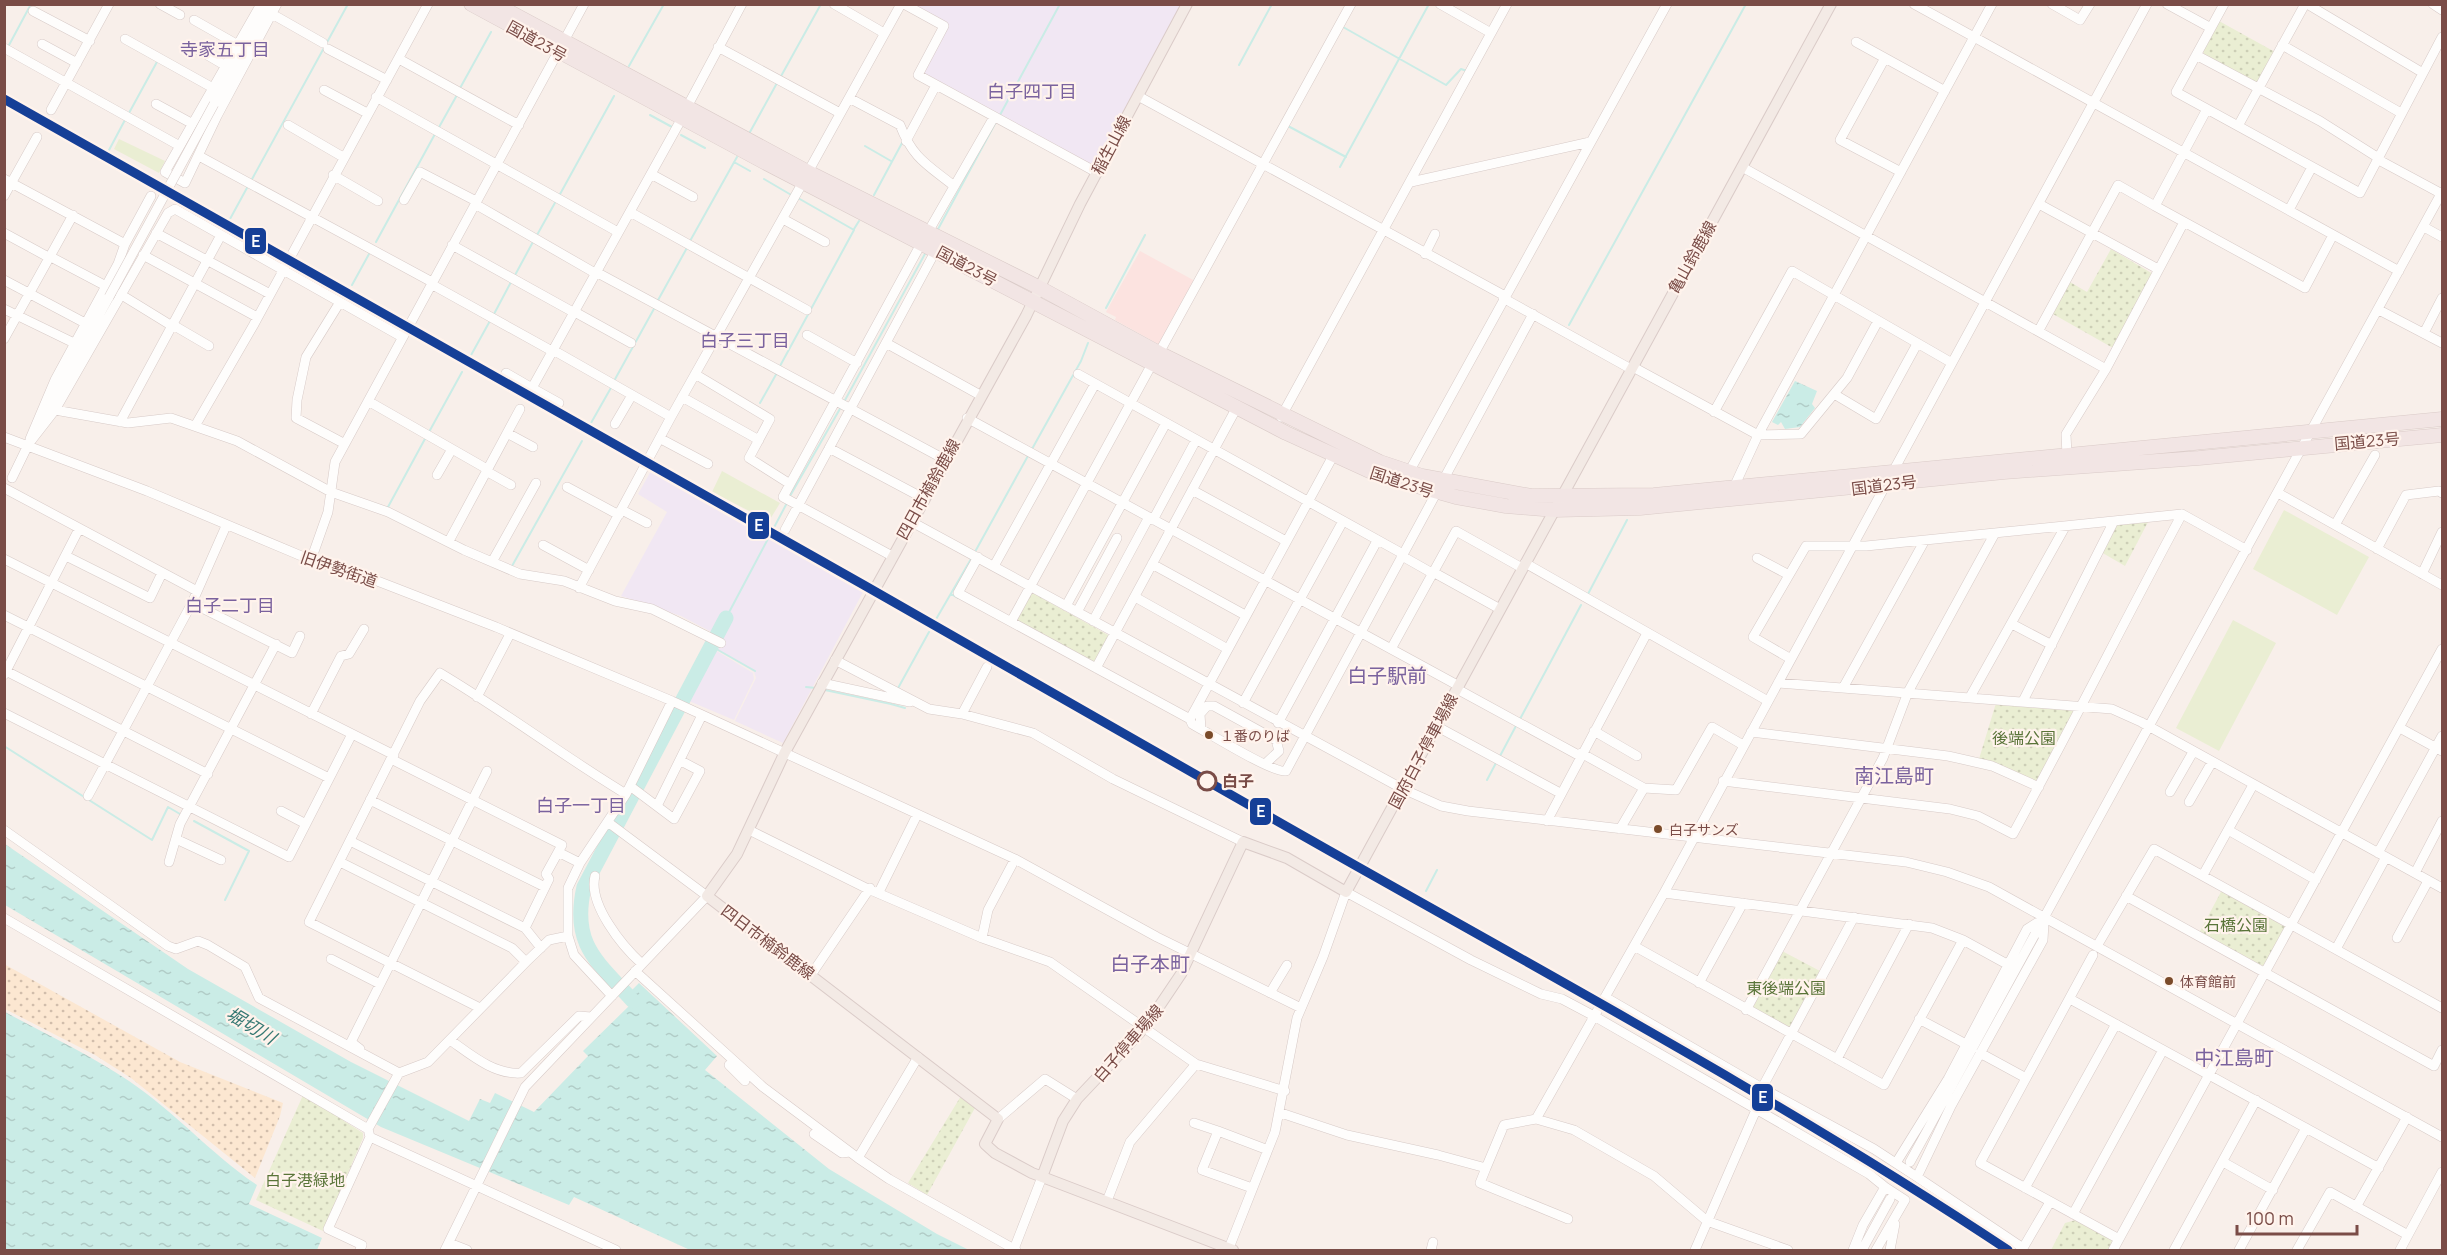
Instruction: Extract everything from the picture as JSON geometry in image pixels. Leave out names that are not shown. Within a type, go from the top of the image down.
[{"type":"highway","name":"国道23号","points":[[471,4],[685,113],[800,187],[931,240],[1279,421],[1333,456],[1378,475],[1436,493],[1506,506],[1555,510],[1665,506],[2442,435]]},
{"type":"highway","name":"国道23号","points":[[495,4],[561,48]]},
{"type":"highway","name":"国道23号","points":[[1155,358],[1237,407],[1409,472],[1531,496],[1654,495],[2442,419]]},
{"type":"main road","name":"稲生山線","points":[[1034,294],[1096,172],[1187,4]]},
{"type":"main road","name":"亀山鈴鹿線","points":[[1555,510],[1831,4]]},
{"type":"main road","name":"四日市楠鈴鹿線","points":[[998,1119],[707,896],[731,864],[785,752],[944,459],[1026,316],[1034,294]]},
{"type":"main road","name":"国府白子停車場線","points":[[1346,892],[1555,510]]},
{"type":"main road","points":[[1244,842],[1287,858],[1346,892]]},
{"type":"main road","name":"白子停車場線","points":[[1042,1177],[1063,1121],[1077,1099],[1146,1026],[1192,955],[1244,842]]},
{"type":"main road","points":[[998,1119],[985,1144],[995,1153],[1042,1177],[1231,1250]]},
{"type":"street","points":[[51,110],[110,4]]},
{"type":"street","points":[[160,4],[180,15]]},
{"type":"street","points":[[261,4],[202,109],[178,145],[165,172],[185,183],[217,116],[277,4]]},
{"type":"street","points":[[12,478],[27,446],[269,4]]},
{"type":"street","points":[[195,426],[270,294],[428,4]]},
{"type":"street","points":[[311,560],[328,512],[335,462],[584,4]]},
{"type":"street","points":[[532,388],[685,113],[742,4]]},
{"type":"street","points":[[834,4],[884,33]]},
{"type":"street","points":[[579,588],[682,397],[902,4],[944,26],[918,75],[1096,172]]},
{"type":"street","points":[[1012,620],[1351,4]]},
{"type":"street","points":[[1440,4],[1491,33]]},
{"type":"street","points":[[1279,421],[1507,4]]},
{"type":"street","points":[[1409,472],[1666,4]]},
{"type":"street","points":[[1734,487],[1758,435],[1992,4]]},
{"type":"street","points":[[2052,4],[2080,20],[2090,4]]},
{"type":"street","points":[[1536,1119],[1695,837],[2147,4]]},
{"type":"street","points":[[2167,4],[2211,28]]},
{"type":"street","points":[[2224,4],[2176,92],[2360,193],[2442,38]]},
{"type":"street","points":[[2238,126],[2306,4],[2423,73]]},
{"type":"street","points":[[2433,4],[2442,10]]},
{"type":"street","points":[[1915,5],[2399,271]]},
{"type":"street","points":[[33,10],[90,41]]},
{"type":"street","points":[[272,14],[387,80]]},
{"type":"street","points":[[194,20],[238,45]]},
{"type":"street","points":[[124,39],[213,88]]},
{"type":"street","points":[[1856,42],[1945,91]]},
{"type":"street","points":[[42,44],[77,63]]},
{"type":"street","points":[[2283,45],[2401,113]]},
{"type":"street","points":[[192,46],[226,66]]},
{"type":"street","points":[[718,47],[840,113]]},
{"type":"street","points":[[7,50],[178,145]]},
{"type":"street","points":[[1910,1162],[2313,432],[2442,193],[2377,158],[2320,121],[2196,55]]},
{"type":"street","points":[[1885,58],[1840,140],[1901,172]]},
{"type":"street","points":[[399,59],[519,125]]},
{"type":"street","points":[[906,141],[936,86]]},
{"type":"street","points":[[324,90],[368,113]]},
{"type":"street","points":[[1138,96],[1758,435],[1801,435],[1847,378],[1878,321]]},
{"type":"street","points":[[376,97],[618,232]]},
{"type":"street","points":[[849,98],[900,125],[906,141],[922,164],[954,186]]},
{"type":"street","points":[[156,104],[191,123]]},
{"type":"street","points":[[202,109],[217,116]]},
{"type":"street","points":[[2155,206],[2207,109]]},
{"type":"street","points":[[785,530],[848,408],[886,343],[954,186],[994,117]]},
{"type":"street","points":[[288,125],[343,157]]},
{"type":"street","points":[[4,196],[8,181],[37,137]]},
{"type":"street","points":[[1411,182],[1590,142]]},
{"type":"street","points":[[199,156],[671,417]]},
{"type":"street","points":[[1742,167],[2106,369]]},
{"type":"street","points":[[2289,210],[2312,167]]},
{"type":"street","points":[[404,200],[420,172],[476,202],[535,239],[944,459]]},
{"type":"street","points":[[651,174],[693,197]]},
{"type":"street","points":[[333,176],[378,201]]},
{"type":"street","points":[[8,181],[256,317]]},
{"type":"street","points":[[2039,330],[2118,185],[2305,288],[2333,235]]},
{"type":"street","points":[[27,446],[42,406],[150,199],[168,213]]},
{"type":"street","points":[[2039,204],[2158,269]]},
{"type":"street","points":[[27,446],[55,410],[156,233],[168,213],[175,209],[402,337]]},
{"type":"street","points":[[630,212],[807,310]]},
{"type":"street","points":[[4,339],[74,216]]},
{"type":"street","points":[[783,219],[825,242]]},
{"type":"street","points":[[2067,456],[2066,434],[2106,369],[2184,222]]},
{"type":"street","points":[[2424,227],[2442,237]]},
{"type":"street","points":[[4,233],[106,286]]},
{"type":"street","points":[[156,233],[270,294]]},
{"type":"street","points":[[1425,254],[1435,234]]},
{"type":"street","points":[[120,422],[221,235]]},
{"type":"street","points":[[892,556],[783,497],[857,363],[931,240]]},
{"type":"street","points":[[452,245],[631,343]]},
{"type":"street","points":[[1714,412],[1792,271],[1952,363]]},
{"type":"street","points":[[4,280],[85,323]]},
{"type":"street","points":[[120,294],[209,346]]},
{"type":"street","points":[[2424,333],[2442,298]]},
{"type":"street","points":[[340,302],[306,357],[296,418],[345,444]]},
{"type":"street","points":[[4,309],[74,343]]},
{"type":"street","points":[[2379,310],[2442,343]]},
{"type":"street","points":[[975,556],[958,593],[1012,620],[1190,719],[1192,724],[1279,772],[1286,771],[1533,314]]},
{"type":"street","points":[[807,335],[857,363]]},
{"type":"street","points":[[886,343],[980,395]]},
{"type":"street","points":[[1834,394],[1876,419],[1917,344]]},
{"type":"street","points":[[506,373],[559,403]]},
{"type":"street","points":[[695,374],[770,419],[748,458],[790,483]]},
{"type":"street","points":[[1078,374],[1500,609]]},
{"type":"street","points":[[994,566],[1095,384]]},
{"type":"street","points":[[615,424],[632,395]]},
{"type":"street","points":[[682,397],[759,440]]},
{"type":"street","points":[[368,402],[511,485]]},
{"type":"street","points":[[1096,668],[1237,407]]},
{"type":"street","points":[[449,541],[520,409]]},
{"type":"street","points":[[55,410],[120,422],[171,418],[195,426],[237,441],[331,492],[388,512],[520,574],[564,581],[615,601],[652,609],[711,636],[721,643]]},
{"type":"street","points":[[967,418],[1335,619],[1518,723],[1644,788],[1676,790],[1712,727],[1743,745]]},
{"type":"street","points":[[1066,606],[1166,423]]},
{"type":"street","points":[[507,433],[534,447]]},
{"type":"street","name":"旧伊勢街道","points":[[4,437],[147,491],[311,560],[367,577],[673,701],[1015,859],[1192,955],[1301,1008]]},
{"type":"street","points":[[661,439],[708,464]]},
{"type":"street","points":[[1093,621],[1196,440]]},
{"type":"street","points":[[829,448],[923,498]]},
{"type":"street","points":[[437,476],[452,449]]},
{"type":"street","points":[[2335,525],[2374,455]]},
{"type":"street","points":[[1190,719],[1226,648],[1333,456]]},
{"type":"street","points":[[492,562],[536,483]]},
{"type":"street","points":[[567,487],[647,524]]},
{"type":"street","points":[[4,488],[197,591]]},
{"type":"street","points":[[1192,490],[1286,541]]},
{"type":"street","points":[[2377,549],[2406,495],[2439,491],[2442,493]]},
{"type":"street","points":[[2278,493],[2442,585]]},
{"type":"street","points":[[1791,659],[1753,637],[1806,546],[1851,546],[1925,540],[2182,514],[2247,550]]},
{"type":"street","points":[[1724,781],[1968,813],[2013,834],[2084,705],[2119,631],[2182,514]]},
{"type":"street","points":[[910,521],[1304,737],[1403,789],[1450,808],[1906,862],[1957,875],[1989,887],[2045,918],[2095,950],[2238,1023],[2442,1137]]},
{"type":"street","points":[[1243,703],[1343,521]]},
{"type":"street","points":[[2023,701],[2114,521]]},
{"type":"street","points":[[88,796],[192,603],[226,525]]},
{"type":"street","points":[[1971,697],[2064,527]]},
{"type":"street","points":[[79,529],[5,672],[208,774]]},
{"type":"street","points":[[1391,650],[1456,531],[1768,700]]},
{"type":"street","points":[[2422,574],[2442,532]]},
{"type":"street","points":[[1746,1010],[1888,748],[1908,692],[1995,533]]},
{"type":"street","points":[[1077,612],[1117,538]]},
{"type":"street","points":[[1843,688],[1925,540]]},
{"type":"street","points":[[1278,723],[1377,541]]},
{"type":"street","points":[[543,545],[589,570]]},
{"type":"street","points":[[66,556],[150,598],[162,573]]},
{"type":"street","points":[[1757,558],[1789,575]]},
{"type":"street","points":[[4,559],[352,734],[473,800],[562,845],[546,874],[549,879],[525,928]]},
{"type":"street","points":[[1152,564],[1245,615]]},
{"type":"street","points":[[1135,597],[1226,648]]},
{"type":"street","points":[[192,603],[292,653],[300,636]]},
{"type":"street","points":[[4,615],[329,778]]},
{"type":"street","points":[[2012,624],[2052,645]]},
{"type":"street","points":[[310,714],[341,656],[349,654],[364,629]]},
{"type":"street","points":[[1547,820],[1580,754],[1647,633]]},
{"type":"street","points":[[477,697],[510,634]]},
{"type":"street","points":[[169,862],[176,839],[190,808],[276,645]]},
{"type":"street","points":[[2113,1251],[2442,649]]},
{"type":"street","points":[[835,660],[894,696]]},
{"type":"street","points":[[962,714],[987,667]]},
{"type":"street","points":[[480,1008],[309,922],[420,701],[436,676],[440,673],[576,764],[632,790],[674,819],[700,771],[681,761]]},
{"type":"street","points":[[1778,683],[2084,705],[2120,712],[2442,888]]},
{"type":"street","points":[[822,684],[894,696],[928,709],[962,714],[1033,733],[1113,779],[1244,842]]},
{"type":"street","points":[[612,996],[574,955],[568,936],[568,888],[580,863],[632,790],[673,701]]},
{"type":"street","points":[[1201,729],[1200,714],[1204,708],[1216,707],[1276,740],[1278,751],[1265,764]]},
{"type":"street","points":[[4,713],[289,857],[352,734]]},
{"type":"street","points":[[657,806],[702,715]]},
{"type":"street","points":[[1436,726],[1560,793]]},
{"type":"street","points":[[2400,728],[2439,749]]},
{"type":"street","points":[[1594,730],[1638,756]]},
{"type":"street","points":[[1751,732],[1975,761],[2007,772],[2039,787]]},
{"type":"street","points":[[2336,949],[2382,855],[2439,749],[2442,736]]},
{"type":"street","points":[[2170,792],[2193,752]]},
{"type":"street","points":[[2189,802],[2212,762]]},
{"type":"street","points":[[377,1062],[351,1042],[487,771]]},
{"type":"street","points":[[2203,875],[2253,785]]},
{"type":"street","points":[[1620,829],[1644,788]]},
{"type":"street","points":[[370,800],[544,887]]},
{"type":"street","points":[[281,811],[306,824]]},
{"type":"street","points":[[811,975],[874,890],[917,814]]},
{"type":"street","points":[[2415,873],[2442,821]]},
{"type":"street","points":[[466,1251],[447,1247],[525,1087],[707,896],[610,823]]},
{"type":"street","points":[[4,830],[168,946],[176,950],[198,942],[208,945],[245,967],[259,998],[399,1074]]},
{"type":"street","points":[[749,830],[874,890],[982,938],[1050,962],[1146,1026],[1196,1064],[1285,1091]]},
{"type":"street","points":[[2228,831],[2316,880]]},
{"type":"street","points":[[176,839],[221,860]]},
{"type":"street","points":[[350,841],[525,928],[541,948]]},
{"type":"street","points":[[2119,1239],[1980,1163],[2095,950],[2154,849],[2442,1008]]},
{"type":"street","points":[[558,852],[580,863]]},
{"type":"street","points":[[982,938],[988,910],[1015,859]]},
{"type":"street","points":[[340,862],[512,948],[526,962]]},
{"type":"street","points":[[595,876],[594,892],[636,970],[721,1051],[763,1087],[889,1179],[1015,1250],[1042,1177]]},
{"type":"street","points":[[2397,938],[2428,881]]},
{"type":"street","points":[[1231,1250],[1281,1113],[1291,1047],[1301,1008],[1323,957],[1346,892],[1471,960],[1541,994],[1562,999],[1594,1016],[1869,1174],[1905,1200],[1875,1251]]},
{"type":"street","points":[[1664,893],[1801,909],[1932,928],[1963,940],[2005,963]]},
{"type":"street","points":[[2126,896],[2434,1066],[2442,1050]]},
{"type":"street","points":[[1700,983],[1743,903]]},
{"type":"street","points":[[1762,1088],[1854,917]]},
{"type":"street","points":[[4,918],[369,1133],[616,1251]]},
{"type":"street","points":[[1917,1177],[1980,1053],[2043,940],[2045,918]]},
{"type":"street","points":[[1896,1163],[1948,1079],[2027,930],[2045,918]]},
{"type":"street","points":[[1837,1059],[1909,924]]},
{"type":"street","points":[[360,1251],[362,1245],[328,1229],[393,1083],[399,1074],[428,1062],[549,940],[568,936]]},
{"type":"street","points":[[1634,946],[1884,1085],[1963,940]]},
{"type":"street","points":[[331,959],[380,984]]},
{"type":"street","points":[[1270,993],[1287,965]]},
{"type":"street","points":[[1605,997],[1896,1163],[2023,1248],[2050,1202]]},
{"type":"street","points":[[2070,999],[2379,1168]]},
{"type":"street","points":[[450,1040],[480,1061],[497,1069],[511,1074],[521,1073],[579,1016],[591,1017]]},
{"type":"street","points":[[1919,1019],[1962,1042]]},
{"type":"street","points":[[2025,1188],[2116,1024]]},
{"type":"street","points":[[2073,1214],[2163,1050]]},
{"type":"street","points":[[721,1051],[721,1058],[745,1081]]},
{"type":"street","points":[[1980,1053],[2026,1078]]},
{"type":"street","points":[[854,1155],[918,1057]]},
{"type":"street","points":[[1107,1201],[1130,1142],[1196,1064]]},
{"type":"street","points":[[998,1119],[1045,1079],[1077,1099]]},
{"type":"street","points":[[2174,1250],[2256,1100]]},
{"type":"street","points":[[1695,1251],[1756,1110]]},
{"type":"street","points":[[1281,1113],[1347,1135],[1486,1168]]},
{"type":"street","points":[[2356,1207],[2407,1117]]},
{"type":"street","points":[[1568,1219],[1480,1183],[1504,1125],[1536,1119],[1574,1130],[1610,1149],[1667,1185],[1689,1208],[1707,1221],[1788,1251]]},
{"type":"street","points":[[1194,1123],[1268,1150]]},
{"type":"street","points":[[2240,1251],[2306,1128]]},
{"type":"street","points":[[1218,1131],[1202,1170],[1252,1188]]},
{"type":"street","points":[[814,1134],[842,1153],[854,1155]]},
{"type":"street","points":[[2223,1162],[2273,1190]]},
{"type":"street","points":[[2400,1251],[2442,1172]]},
{"type":"street","points":[[1853,1251],[1863,1225],[1885,1187]]},
{"type":"street","points":[[2297,1251],[2330,1192],[2408,1235]]},
{"type":"street","points":[[1862,1251],[1890,1199]]},
{"type":"street","points":[[1890,1251],[1896,1215]]},
{"type":"shaded area","points":[[909,5],[1182,5],[1092,167],[923,76],[948,26]]},
{"type":"shaded area","points":[[1140,251],[1195,281],[1160,345],[1115,320],[1116,317],[1106,312]]},
{"type":"shaded area","points":[[651,471],[863,592],[783,743],[735,721],[756,678],[754,672],[717,649],[723,638],[681,616],[621,596],[667,512],[638,494]]},
{"type":"shaded area","points":[[715,650],[753,673],[754,679],[734,720],[689,701]]},
{"type":"green space","points":[[2219,21],[2275,52],[2259,81],[2255,82],[2204,55],[2203,50]]},
{"type":"green space","points":[[119,139],[165,161],[159,173],[114,149]]},
{"type":"green space","points":[[2111,249],[2153,274],[2113,348],[2053,314],[2070,282],[2087,292]]},
{"type":"green space","points":[[722,471],[780,503],[769,521],[712,492]]},
{"type":"green space","points":[[2284,510],[2369,557],[2337,615],[2253,569]]},
{"type":"green space","points":[[2148,522],[2125,566],[2101,552],[2116,525]]},
{"type":"green space","points":[[1033,593],[1108,635],[1110,640],[1097,662],[1093,663],[1019,623],[1016,619],[1029,595]]},
{"type":"green space","points":[[2233,620],[2276,643],[2219,751],[2176,728]]},
{"type":"green space","name":"後端公園","points":[[1996,703],[2074,708],[2076,713],[2040,780],[2034,782],[1979,759]]},
{"type":"green space","name":"石橋公園","points":[[2222,890],[2285,925],[2285,930],[2265,967],[2199,933]]},
{"type":"green space","name":"東後端公園","points":[[1782,951],[1820,971],[1790,1027],[1785,1027],[1752,1009]]},
{"type":"green space","name":"白子港緑地","points":[[304,1093],[341,1114],[344,1121],[363,1133],[363,1138],[323,1231],[256,1200]]},
{"type":"green space","points":[[961,1096],[976,1106],[927,1195],[908,1183]]},
{"type":"green space","points":[[2076,1220],[2113,1239],[2109,1250],[2051,1250],[2065,1223]]},
{"type":"sand","points":[[4,964],[180,1062],[283,1103],[255,1178],[131,1078],[95,1055],[5,1009]]},
{"type":"water","points":[[1795,381],[1817,391],[1812,404],[1815,408],[1800,427],[1785,429],[1781,422],[1778,425],[1772,422]]},
{"type":"water","name":"堀切川","points":[[5,844],[188,969],[351,1062],[469,1121],[480,1099],[490,1103],[495,1093],[534,1112],[588,1056],[583,1051],[630,1005],[624,998],[639,983],[717,1056],[705,1070],[829,1169],[937,1234],[969,1250],[690,1250],[574,1197],[569,1205],[381,1127],[5,905]]},
{"type":"water","points":[[5,1012],[99,1062],[146,1093],[224,1160],[257,1185],[249,1204],[322,1238],[317,1250],[5,1250]]},
{"type":"waterway","points":[[8,47],[31,4]]},
{"type":"waterway","points":[[251,181],[348,4]]},
{"type":"waterway","points":[[629,66],[664,4]]},
{"type":"waterway","points":[[780,78],[821,4]]},
{"type":"waterway","points":[[1000,115],[1060,4]]},
{"type":"waterway","points":[[1239,65],[1272,4]]},
{"type":"waterway","points":[[1340,167],[1429,4]]},
{"type":"waterway","points":[[1569,325],[1746,4]]},
{"type":"waterway","points":[[1343,27],[1446,85],[1461,69],[1467,71]]},
{"type":"waterway","points":[[459,90],[491,32]]},
{"type":"waterway","points":[[129,113],[158,60]]},
{"type":"waterway","points":[[750,132],[777,83]]},
{"type":"waterway","points":[[438,129],[457,95]]},
{"type":"waterway","points":[[559,196],[614,96]]},
{"type":"waterway","points":[[650,115],[672,127]]},
{"type":"waterway","points":[[108,152],[126,118]]},
{"type":"waterway","points":[[937,231],[997,120]]},
{"type":"waterway","points":[[1288,126],[1346,157]]},
{"type":"waterway","points":[[376,242],[435,134]]},
{"type":"waterway","points":[[681,135],[705,148]]},
{"type":"waterway","points":[[874,195],[902,143]]},
{"type":"waterway","points":[[865,146],[891,161]]},
{"type":"waterway","points":[[690,241],[737,157]]},
{"type":"waterway","points":[[734,162],[750,171]]},
{"type":"waterway","points":[[764,179],[793,196]]},
{"type":"waterway","points":[[230,219],[248,186]]},
{"type":"waterway","points":[[780,366],[854,230],[798,198]]},
{"type":"waterway","points":[[537,235],[556,201]]},
{"type":"waterway","points":[[854,229],[859,221]]},
{"type":"waterway","points":[[1106,308],[1145,235]]},
{"type":"waterway","points":[[514,277],[534,240]]},
{"type":"waterway","points":[[657,302],[688,246]]},
{"type":"waterway","points":[[844,402],[926,252]]},
{"type":"waterway","points":[[352,285],[369,254]]},
{"type":"waterway","points":[[494,314],[511,282]]},
{"type":"waterway","points":[[614,381],[655,307]]},
{"type":"waterway","points":[[470,357],[491,319]]},
{"type":"waterway","points":[[1032,449],[1081,361],[1088,343]]},
{"type":"waterway","points":[[760,403],[778,371]]},
{"type":"waterway","points":[[429,432],[462,372]]},
{"type":"waterway","points":[[591,423],[612,386]]},
{"type":"waterway","points":[[790,496],[841,407]]},
{"type":"waterway","points":[[388,507],[426,437]]},
{"type":"waterway","points":[[512,566],[582,441]]},
{"type":"waterway","points":[[976,550],[1029,454]]},
{"type":"waterway","points":[[726,618],[788,501]]},
{"type":"waterway","points":[[1588,594],[1627,520]]},
{"type":"waterway","points":[[935,621],[971,559]]},
{"type":"waterway","points":[[951,594],[958,598]]},
{"type":"waterway","points":[[1520,719],[1581,605]]},
{"type":"waterway","points":[[633,1001],[598,963],[584,938],[581,924],[584,887],[726,618]]},
{"type":"waterway","points":[[897,690],[929,632]]},
{"type":"waterway","points":[[711,646],[755,671]]},
{"type":"waterway","points":[[806,687],[816,688]]},
{"type":"waterway","points":[[825,690],[891,704],[892,701]]},
{"type":"waterway","points":[[891,704],[905,708]]},
{"type":"waterway","points":[[1500,756],[1517,724]]},
{"type":"waterway","points":[[4,746],[152,840],[168,807],[180,814]]},
{"type":"waterway","points":[[1487,780],[1497,761]]},
{"type":"waterway","points":[[194,821],[249,851],[225,900]]},
{"type":"waterway","points":[[1426,891],[1437,870]]},
{"type":"tunnel","points":[[1891,1197],[1909,1165]]},
{"type":"transit line","name":"E","points":[[4,99],[1646,1030],[1829,1137],[2008,1250]]},
{"type":"place","name":"１番のりば","points":[[1209,735]]},
{"type":"place","name":"白子","points":[[1207,781]]},
{"type":"place","name":"白子サンズ","points":[[1658,829]]},
{"type":"place","name":"体育館前","points":[[2169,981]]},
{"type":"district","name":"寺家五丁目","points":[[225,50]]},
{"type":"district","name":"白子四丁目","points":[[1032,92]]},
{"type":"district","name":"白子三丁目","points":[[745,341]]},
{"type":"district","name":"白子二丁目","points":[[230,606]]},
{"type":"district","name":"白子駅前","points":[[1387,676]]},
{"type":"district","name":"南江島町","points":[[1894,776]]},
{"type":"district","name":"白子一丁目","points":[[581,806]]},
{"type":"district","name":"白子本町","points":[[1150,964]]},
{"type":"district","name":"中江島町","points":[[2234,1058]]}]
